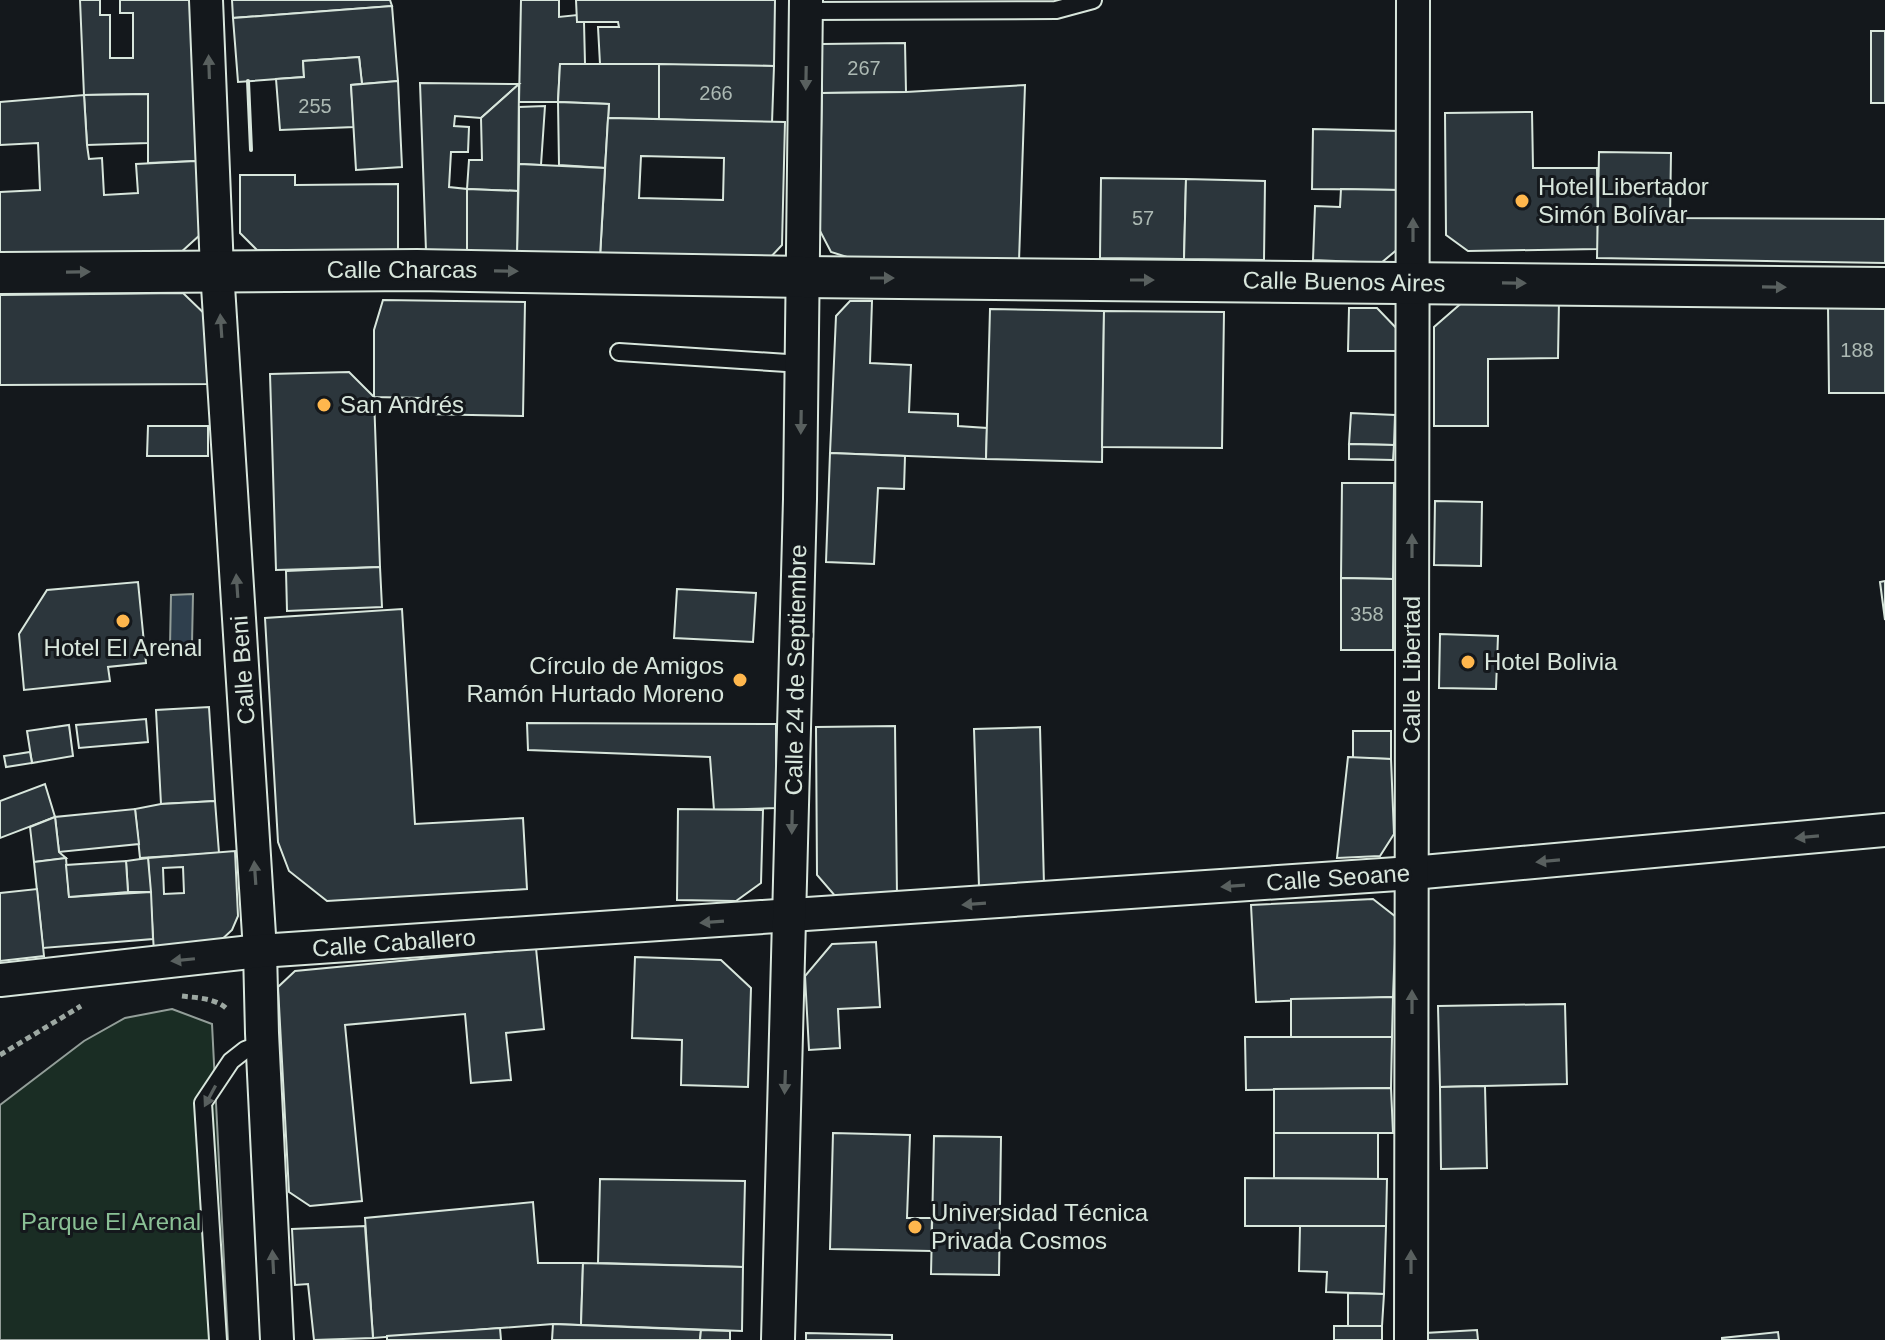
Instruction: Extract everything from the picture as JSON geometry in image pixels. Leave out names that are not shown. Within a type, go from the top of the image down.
[{"type":"street","name":"Calle Beni","points":[[206,0],[217,270],[260,951],[277,1340]]},
{"type":"street","name":"Calle Libertad","points":[[1411,1340],[1413,0]]},
{"type":"street","name":"Calle 24 de Septiembre","points":[[778,1340],[804,277],[806,5]]},
{"type":"street","name":"Calle Charcas","points":[[0,273],[417,270],[804,277]]},
{"type":"street","name":"Calle Buenos Aires","points":[[804,277],[1885,288]]},
{"type":"street","name":"Calle Seoane","points":[[789,917],[1412,873],[1885,830]]},
{"type":"street","name":"Calle Caballero","points":[[0,980],[260,951],[789,917]]},
{"type":"lane","points":[[806,5],[1056,10],[1093,0]]},
{"type":"lane","points":[[619,352],[802,364]]},
{"type":"lane","points":[[218,1340],[203,1103],[231,1061],[245,1050],[263,1043]]},
{"type":"path","points":[[170,995],[206,999],[223,1005],[232,1014]]},
{"type":"path","points":[[0,1055],[81,1006]]},
{"type":"green space","name":"Parque El Arenal","points":[[172,1009],[212,1024],[228,1340],[0,1340],[0,1105],[84,1041],[125,1018]]},
{"type":"water","points":[[193,594],[192,644],[187,650],[174,650],[170,646],[171,595]]},
{"type":"building","points":[[80,0],[100,0],[100,15],[110,15],[110,58],[133,58],[133,13],[120,13],[120,0],[193,0],[196,161],[148,163],[148,94],[84,95]]},
{"type":"building","points":[[232,0],[390,0],[392,6],[233,18]]},
{"type":"building","points":[[521,0],[559,0],[559,17],[577,15],[577,22],[584,22],[585,64],[560,64],[558,102],[519,102]]},
{"type":"building","points":[[576,0],[775,0],[774,66],[600,64],[598,27],[619,27],[618,22],[577,22]]},
{"type":"building","points":[[392,6],[398,81],[362,84],[359,57],[303,61],[304,77],[238,82],[233,18]]},
{"type":"building","points":[[1871,31],[1885,31],[1885,103],[1871,103]]},
{"type":"building","points":[[905,43],[906,92],[822,93],[822,44]]},
{"type":"building","points":[[359,57],[362,84],[351,85],[354,127],[280,130],[276,79],[304,77],[303,61]]},
{"type":"building","points":[[560,64],[659,64],[659,119],[608,118],[609,104],[558,102]]},
{"type":"building","points":[[659,64],[774,66],[772,123],[659,119]]},
{"type":"building","points":[[398,81],[402,167],[356,170],[351,85]]},
{"type":"building","points":[[420,83],[519,84],[481,118],[455,116],[454,126],[469,127],[468,152],[451,152],[449,187],[467,189],[467,251],[426,251]]},
{"type":"building","points":[[519,84],[518,191],[467,189],[469,160],[482,160],[481,118]]},
{"type":"building","points":[[1025,85],[1019,261],[860,261],[831,252],[819,229],[822,93]]},
{"type":"building","points":[[148,94],[148,143],[87,145],[84,95]]},
{"type":"building","points":[[84,95],[89,159],[102,158],[104,195],[138,193],[136,164],[196,161],[201,234],[179,254],[0,254],[0,192],[40,190],[38,143],[0,145],[0,102]]},
{"type":"building","points":[[558,102],[609,104],[605,168],[559,165]]},
{"type":"building","points":[[545,106],[541,165],[519,164],[519,107]]},
{"type":"building","name":"Hotel Libertador Simón Bolívar","points":[[1532,112],[1533,168],[1597,168],[1598,249],[1468,251],[1446,235],[1445,113]]},
{"type":"building","points":[[608,118],[785,122],[782,245],[767,261],[600,257]],"holes":[[[641,156],[724,158],[723,200],[639,198]]]},
{"type":"building","points":[[1313,129],[1401,131],[1400,190],[1312,189]]},
{"type":"building","points":[[1599,152],[1671,153],[1670,218],[1885,219],[1885,263],[1597,258]]},
{"type":"building","points":[[519,164],[605,168],[600,257],[517,253]]},
{"type":"building","points":[[240,175],[295,175],[295,185],[398,184],[398,250],[257,250],[240,233]]},
{"type":"building","points":[[1101,178],[1186,179],[1184,259],[1100,258]]},
{"type":"building","points":[[1186,179],[1265,181],[1264,260],[1184,259]]},
{"type":"building","points":[[467,189],[518,191],[517,253],[467,251]]},
{"type":"building","points":[[1341,189],[1400,190],[1399,248],[1381,263],[1313,260],[1315,206],[1340,207]]},
{"type":"building","points":[[183,293],[212,321],[213,384],[0,385],[0,295]]},
{"type":"building","points":[[383,300],[525,302],[523,416],[421,414],[421,398],[374,397],[374,330]]},
{"type":"building","points":[[1465,300],[1559,300],[1558,358],[1488,359],[1488,426],[1434,426],[1434,327]]},
{"type":"building","points":[[850,301],[872,301],[870,363],[911,365],[909,412],[958,414],[958,426],[987,428],[986,459],[830,453],[836,316]]},
{"type":"building","points":[[1885,305],[1885,393],[1829,393],[1828,306]]},
{"type":"building","points":[[1349,308],[1377,308],[1400,332],[1400,351],[1348,351]]},
{"type":"building","points":[[990,309],[1104,311],[1102,462],[986,459]]},
{"type":"building","points":[[1104,311],[1224,312],[1222,448],[1102,447]]},
{"type":"building","points":[[349,372],[374,397],[380,567],[276,570],[270,374]]},
{"type":"building","points":[[1351,413],[1395,415],[1394,445],[1349,444]]},
{"type":"building","points":[[148,426],[208,426],[208,456],[147,456]]},
{"type":"building","points":[[1349,444],[1394,445],[1393,460],[1349,459]]},
{"type":"building","points":[[830,453],[905,456],[904,489],[878,488],[874,564],[826,562]]},
{"type":"building","points":[[1342,483],[1394,483],[1393,579],[1341,578]]},
{"type":"building","points":[[1435,501],[1482,502],[1481,566],[1434,565]]},
{"type":"building","points":[[380,567],[382,607],[287,611],[286,571]]},
{"type":"building","points":[[1341,578],[1393,579],[1393,650],[1341,650]]},
{"type":"building","points":[[1885,581],[1885,620],[1880,582]]},
{"type":"building","points":[[138,582],[146,663],[108,667],[110,681],[24,690],[19,634],[47,590]]},
{"type":"building","points":[[677,589],[756,593],[753,642],[674,638]]},
{"type":"building","points":[[402,609],[415,824],[523,818],[527,889],[327,901],[289,871],[278,842],[265,618]]},
{"type":"building","name":"Hotel Bolivia","points":[[1440,634],[1498,636],[1496,689],[1439,688]]},
{"type":"building","points":[[209,707],[215,801],[161,804],[156,710]]},
{"type":"building","points":[[146,719],[148,742],[79,748],[76,725]]},
{"type":"building","points":[[527,723],[776,724],[776,808],[714,810],[710,757],[528,750]]},
{"type":"building","points":[[69,725],[73,756],[32,763],[27,731]]},
{"type":"building","points":[[895,726],[897,896],[836,897],[817,875],[816,727]]},
{"type":"building","points":[[1040,727],[1044,885],[979,887],[974,729]]},
{"type":"building","points":[[1353,731],[1391,731],[1391,759],[1353,758]]},
{"type":"building","points":[[30,752],[32,763],[6,767],[4,756]]},
{"type":"building","points":[[1348,757],[1391,759],[1394,834],[1380,856],[1337,858]]},
{"type":"building","points":[[45,784],[55,817],[0,838],[0,801]]},
{"type":"building","points":[[215,801],[219,853],[140,858],[135,809]]},
{"type":"building","points":[[135,809],[139,844],[59,852],[55,817]]},
{"type":"building","points":[[678,809],[763,810],[761,883],[736,901],[677,900]]},
{"type":"building","points":[[55,817],[59,852],[66,858],[34,862],[30,827]]},
{"type":"building","points":[[235,851],[238,916],[232,930],[218,943],[154,952],[148,858]],"holes":[[[183,867],[184,893],[164,894],[163,868]]]},
{"type":"building","points":[[66,858],[69,897],[151,892],[153,939],[43,948],[34,862]]},
{"type":"building","points":[[148,858],[151,892],[128,892],[126,861]]},
{"type":"building","points":[[126,861],[128,892],[69,897],[66,865]]},
{"type":"building","points":[[37,889],[44,956],[0,961],[0,893]]},
{"type":"building","points":[[1373,899],[1396,917],[1393,997],[1256,1002],[1251,905]]},
{"type":"building","points":[[876,942],[880,1007],[838,1009],[840,1048],[809,1050],[805,976],[832,944]]},
{"type":"building","points":[[536,948],[544,1029],[506,1033],[511,1080],[471,1083],[465,1014],[345,1025],[362,1201],[310,1206],[289,1192],[278,987],[295,971]]},
{"type":"building","points":[[635,957],[721,960],[751,988],[748,1087],[681,1085],[682,1040],[632,1038]]},
{"type":"building","points":[[1393,997],[1392,1037],[1291,1038],[1291,999]]},
{"type":"building","points":[[1565,1004],[1567,1084],[1440,1087],[1438,1006]]},
{"type":"building","points":[[1245,1037],[1392,1037],[1391,1088],[1246,1090]]},
{"type":"building","points":[[1485,1086],[1487,1168],[1441,1169],[1440,1087]]},
{"type":"building","points":[[1391,1088],[1393,1133],[1274,1133],[1274,1089]]},
{"type":"building","points":[[833,1133],[910,1135],[907,1218],[932,1218],[931,1251],[830,1249]]},
{"type":"building","points":[[1274,1133],[1378,1133],[1378,1179],[1274,1178]]},
{"type":"building","points":[[934,1136],[1001,1137],[999,1275],[931,1274]]},
{"type":"building","points":[[1245,1178],[1387,1179],[1386,1226],[1245,1226]]},
{"type":"building","points":[[600,1179],[745,1181],[743,1267],[598,1263]]},
{"type":"building","points":[[533,1202],[538,1263],[583,1263],[581,1325],[553,1324],[373,1338],[365,1218]]},
{"type":"building","points":[[365,1226],[373,1338],[314,1340],[308,1284],[295,1285],[292,1229]]},
{"type":"building","points":[[1300,1226],[1386,1226],[1384,1294],[1326,1292],[1327,1272],[1299,1271]]},
{"type":"building","points":[[583,1263],[743,1267],[742,1331],[581,1325]]},
{"type":"building","points":[[1348,1293],[1384,1294],[1382,1326],[1348,1327]]},
{"type":"building","points":[[553,1324],[701,1330],[700,1340],[552,1340]]},
{"type":"building","points":[[1334,1326],[1382,1326],[1382,1340],[1334,1340]]},
{"type":"building","points":[[500,1328],[501,1340],[387,1340],[387,1336]]},
{"type":"building","points":[[701,1330],[730,1331],[730,1340],[700,1340]]},
{"type":"building","points":[[1477,1330],[1478,1340],[1426,1340],[1425,1333]]},
{"type":"building","points":[[1778,1332],[1779,1340],[1722,1340],[1722,1338]]},
{"type":"building","points":[[806,1333],[892,1335],[892,1340],[806,1340]]},
{"type":"wall","points":[[248,81],[251,150]]},
{"type":"place","name":"Hotel Libertador Simón Bolívar","points":[[1522,201]]},
{"type":"place","name":"San Andrés","points":[[324,405]]},
{"type":"place","name":"Hotel El Arenal","points":[[123,621]]},
{"type":"place","name":"Hotel Bolivia","points":[[1468,662]]},
{"type":"place","name":"Círculo de Amigos Ramón Hurtado Moreno","points":[[740,680]]},
{"type":"place","name":"Universidad Técnica Privada Cosmos","points":[[915,1227]]}]
